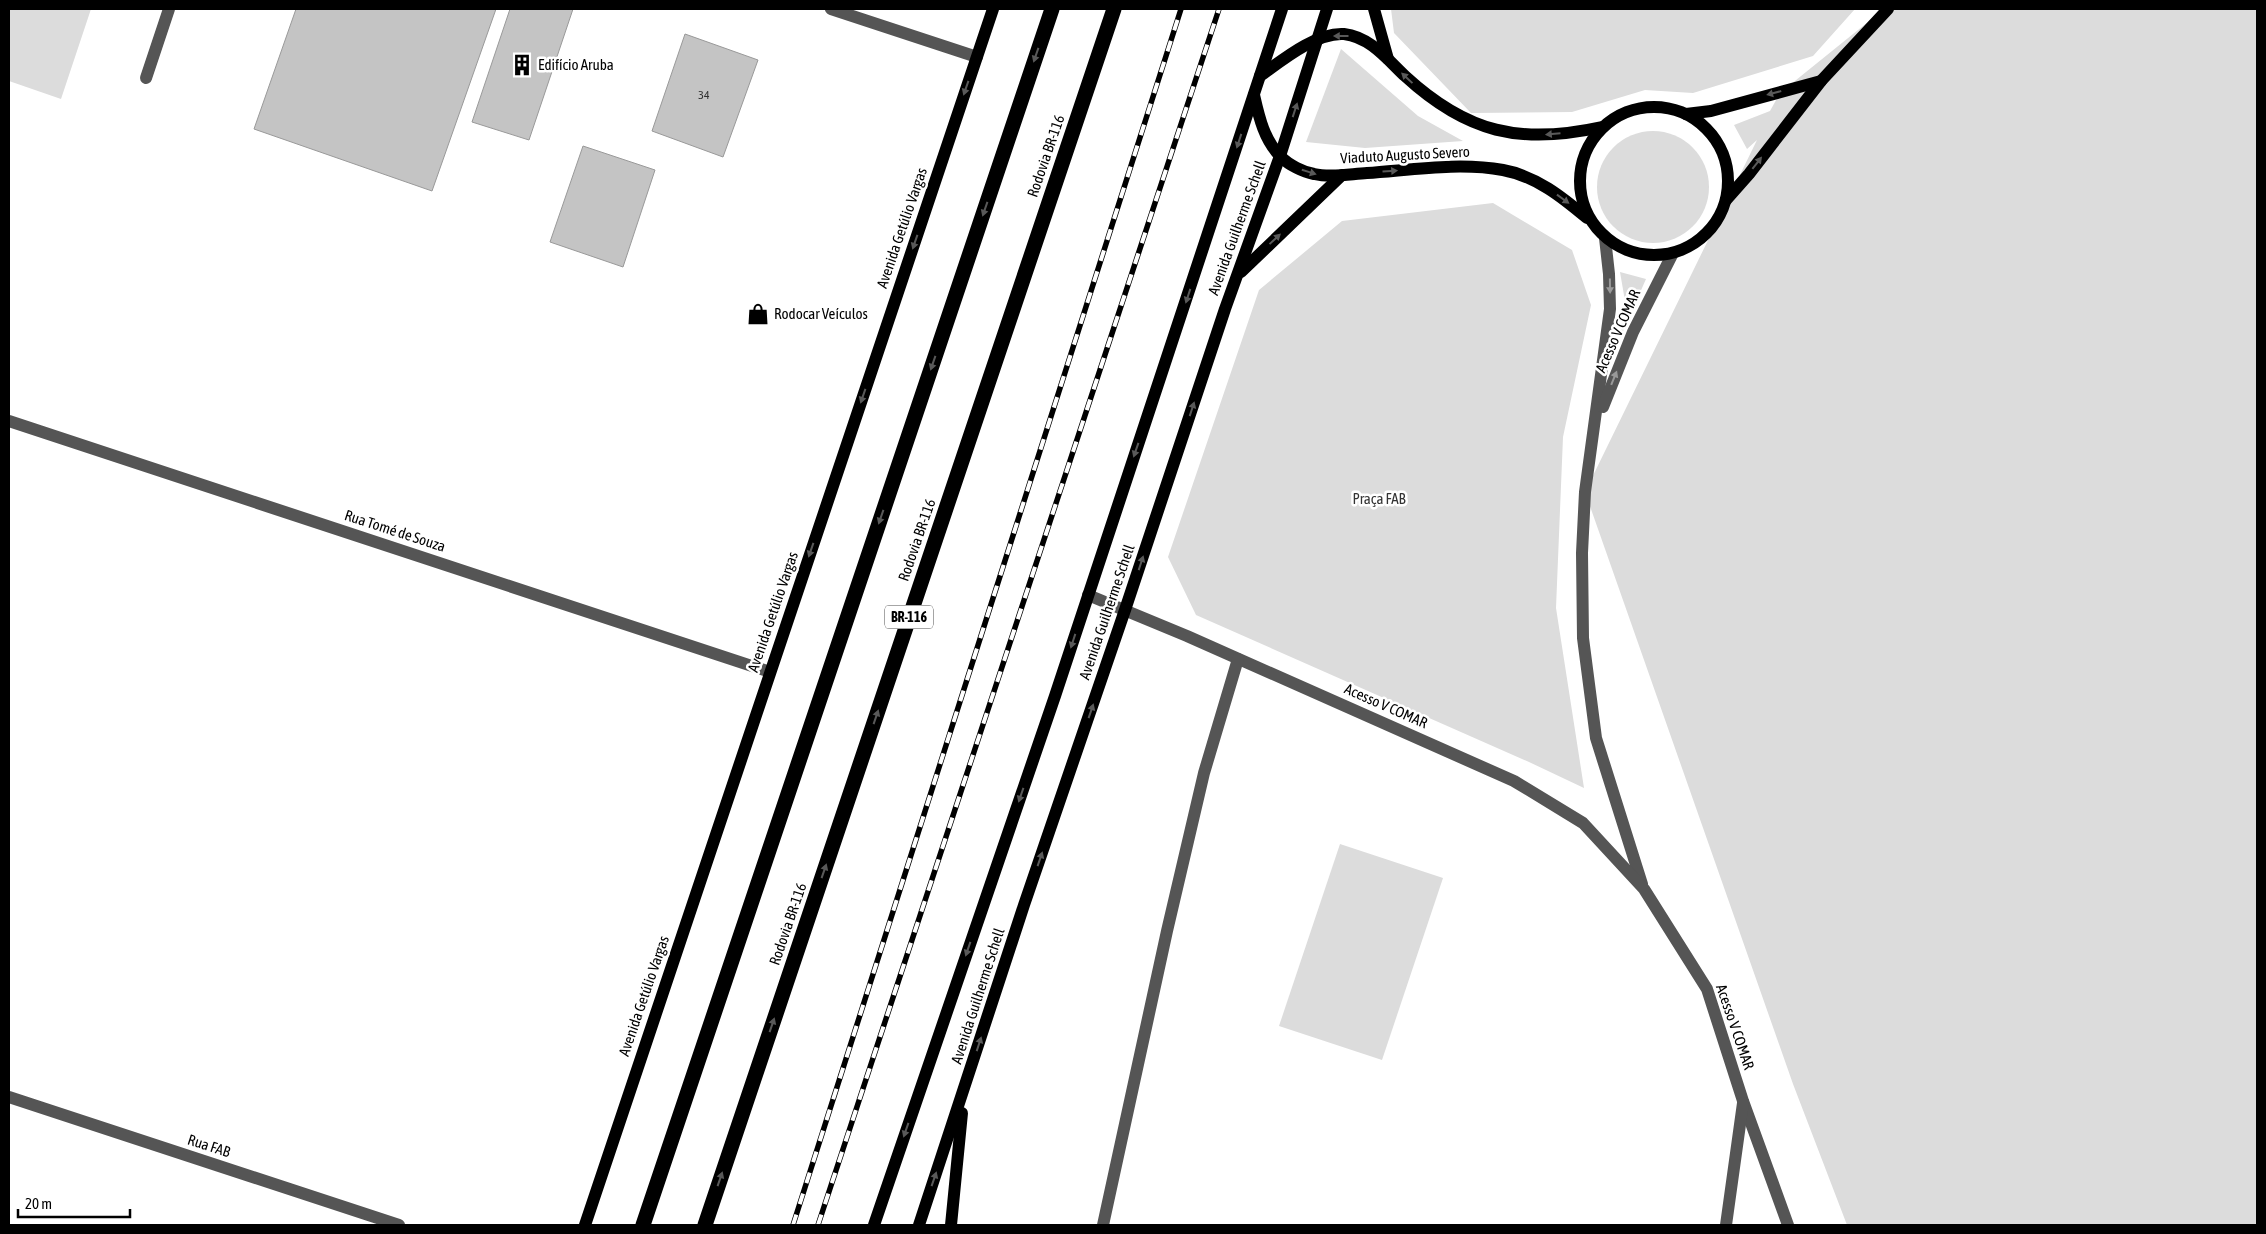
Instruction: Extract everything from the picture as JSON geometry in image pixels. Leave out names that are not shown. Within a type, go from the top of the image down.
[{"type":"highway","points":[[644,1225],[1052,9]]},
{"type":"highway","name":"Rodovia BR-116","points":[[705,1225],[1114,9]]},
{"type":"main road","name":"Avenida Getúlio Vargas","points":[[584,1225],[993,9]]},
{"type":"main road","name":"Avenida Guilherme Schell","points":[[874,1225],[1052,705],[1282,9]]},
{"type":"main road","name":"Avenida Guilherme Schell","points":[[919,1225],[1024,905],[1225,309],[1240,273],[1280,156],[1328,9]]},
{"type":"main road","points":[[1374,9],[1388,59]]},
{"type":"main road","points":[[1726,200],[1749,174],[1821,80],[1888,9]]},
{"type":"main road","name":"Viaduto Augusto Severo","points":[[1260,76],[1284,58],[1317,40],[1335,35],[1355,36],[1364,40],[1388,59],[1428,95],[1450,111],[1477,125],[1505,132],[1534,135],[1602,127]]},
{"type":"main road","points":[[1686,114],[1711,111],[1821,80]]},
{"type":"main road","name":"Viaduto Augusto Severo","points":[[1254,95],[1266,137],[1280,156],[1292,165],[1312,174],[1342,175],[1462,167],[1506,170],[1546,187],[1589,220]]},
{"type":"main road","points":[[1641,107],[1664,107],[1686,114],[1707,129],[1722,150],[1728,175],[1726,200],[1719,219],[1707,234],[1691,246],[1673,253],[1649,256],[1626,251],[1605,238],[1589,220],[1580,196],[1579,171],[1586,147],[1602,127],[1620,114],[1641,107]]},
{"type":"main road","points":[[1240,273],[1342,175]]},
{"type":"main road","points":[[950,1225],[964,1090]]},
{"type":"street","points":[[146,78],[169,9]]},
{"type":"street","points":[[831,9],[977,57]]},
{"type":"street","name":"Acesso V COMAR","points":[[1605,238],[1610,310],[1596,424],[1585,492],[1582,552],[1583,638],[1596,738],[1644,889]]},
{"type":"street","name":"Acesso V COMAR","points":[[1596,424],[1633,332],[1673,253]]},
{"type":"street","name":"Rua Tomé de Souza","points":[[9,421],[770,672]]},
{"type":"street","name":"Acesso V COMAR","points":[[1088,594],[1514,781],[1582,823],[1644,889],[1707,989],[1743,1101],[1788,1225]]},
{"type":"street","points":[[1103,1225],[1167,931],[1204,773],[1238,659]]},
{"type":"street","name":"Rua FAB","points":[[9,1097],[399,1225]]},
{"type":"street","points":[[1725,1223],[1743,1101]]},
{"type":"green space","points":[[9,9],[91,9],[61,99],[9,81]]},
{"type":"green space","points":[[1391,9],[1855,9],[1813,56],[1693,93],[1645,90],[1572,112],[1471,113],[1394,33]]},
{"type":"green space","points":[[1884,9],[2257,10],[2257,1225],[1847,1225],[1793,1084],[1585,492],[1757,140],[1747,149],[1734,125],[1770,111],[1780,93]]},
{"type":"green space","points":[[1341,49],[1418,116],[1463,141],[1365,148],[1306,142]]},
{"type":"green space","points":[[1653,131],[1674,135],[1692,148],[1705,166],[1709,187],[1705,208],[1692,226],[1674,239],[1653,243],[1632,239],[1614,226],[1601,208],[1597,187],[1601,166],[1614,148],[1632,135]]},
{"type":"green space","name":"Praça FAB","points":[[1493,203],[1572,250],[1591,305],[1563,437],[1556,608],[1584,788],[1196,615],[1168,557],[1259,290],[1342,221]]},
{"type":"green space","points":[[1620,272],[1646,279],[1620,338],[1625,301]]},
{"type":"green space","points":[[1340,844],[1443,878],[1382,1060],[1279,1026]]},
{"type":"building","points":[[296,9],[496,9],[432,191],[254,129]]},
{"type":"building","name":"Edifício Aruba","points":[[510,9],[573,9],[529,140],[472,122]]},
{"type":"building","points":[[685,34],[758,60],[723,157],[652,131]]},
{"type":"building","points":[[583,146],[655,170],[623,267],[550,242]]},
{"type":"railway","points":[[793,1225],[1181,9]]},
{"type":"railway","points":[[818,1225],[1219,9]]},
{"type":"place","name":"Edifício Aruba","points":[[522,65]]},
{"type":"place","name":"Rodocar Veículos","points":[[758,314]]}]
